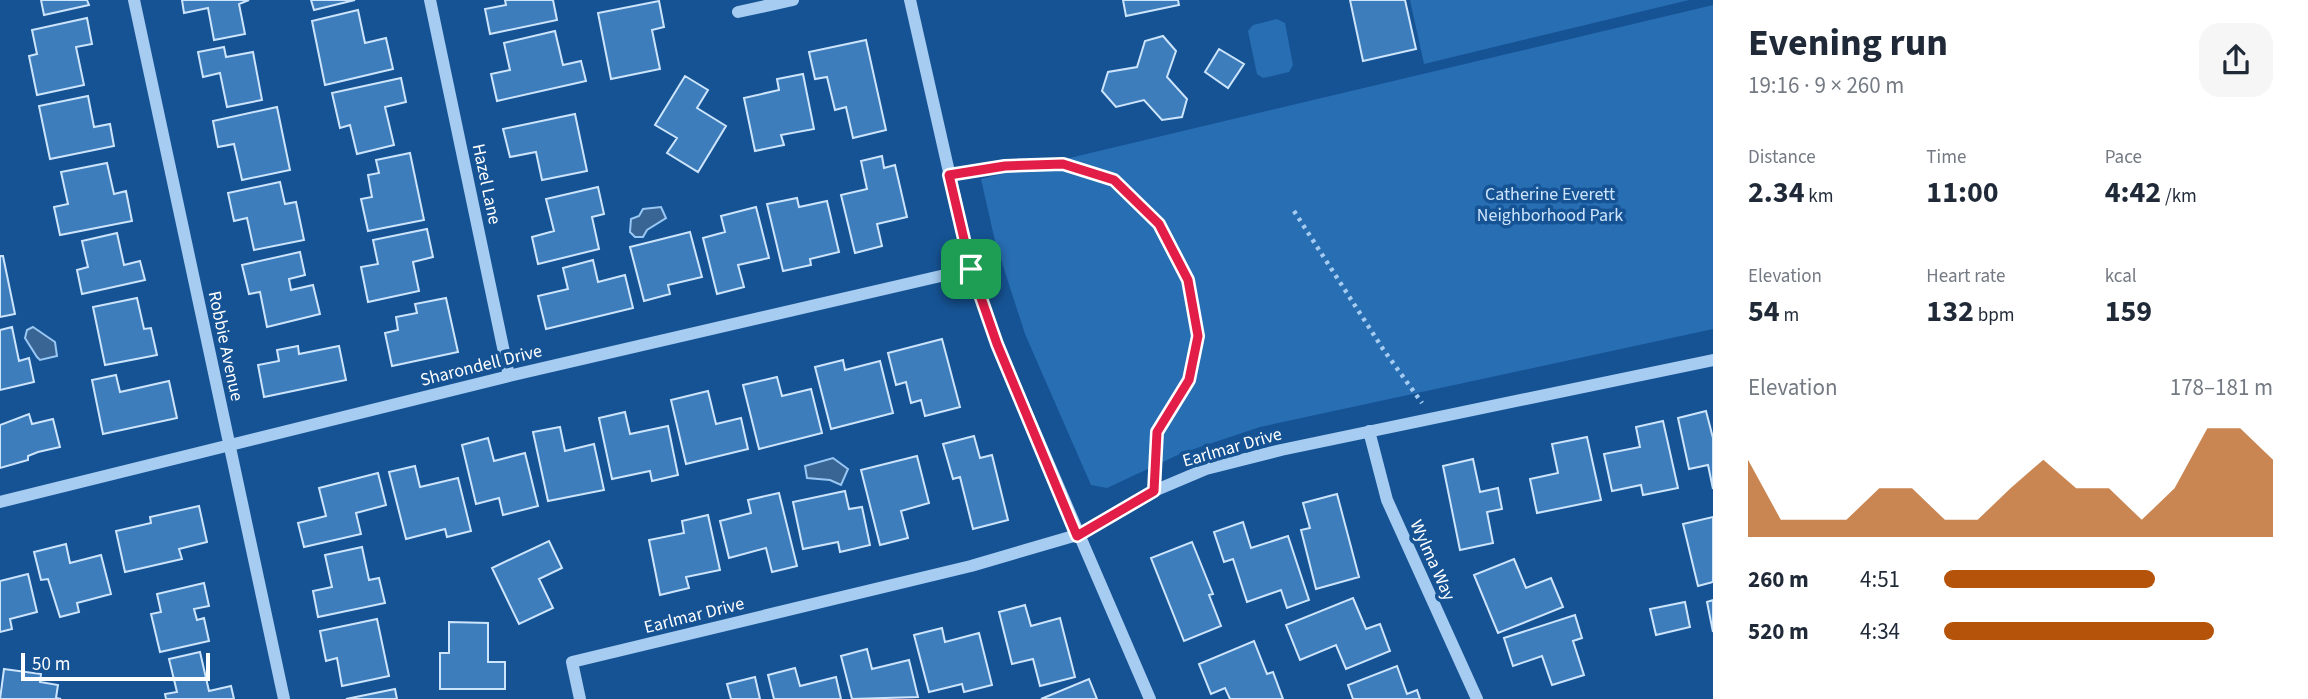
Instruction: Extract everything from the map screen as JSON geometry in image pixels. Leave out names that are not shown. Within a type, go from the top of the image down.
[{"type":"street","name":"Robbie Avenue","points":[[134,0],[284,699]]},
{"type":"street","name":"Hazel Lane","points":[[430,0],[509,376]]},
{"type":"street","points":[[738,12],[793,0]]},
{"type":"street","points":[[910,0],[971,269],[997,344],[1077,536],[1150,699]]},
{"type":"street","name":"Sharondell Drive","points":[[0,502],[509,376],[971,269]]},
{"type":"street","name":"Earlmar Drive","points":[[580,699],[572,662],[971,566],[1077,536],[1154,491],[1206,469],[1369,431],[1713,360]]},
{"type":"street","name":"Wylma Way","points":[[1369,431],[1387,500],[1477,699]]},
{"type":"path","points":[[949,175],[1005,166],[1063,164],[1114,180],[1159,224],[1188,280],[1198,336],[1189,380],[1157,432],[1154,491]]},
{"type":"path","points":[[1294,211],[1383,349],[1434,419]]},
{"type":"green space","points":[[1410,0],[1689,0],[1424,64]]},
{"type":"green space","name":"Catherine Everett Neighborhood Park","points":[[1713,5],[1713,329],[1260,427],[1182,453],[1107,488],[1091,485],[1025,334],[995,241],[981,179]]},
{"type":"green space","points":[[1277,19],[1285,23],[1293,65],[1289,72],[1263,78],[1257,74],[1248,31],[1253,25]]},
{"type":"shaded area","points":[[661,207],[666,218],[647,230],[643,237],[635,237],[630,232],[631,219],[639,216],[643,209]]},
{"type":"shaded area","points":[[33,327],[55,342],[57,356],[40,360],[37,357],[25,338],[27,330]]},
{"type":"shaded area","points":[[833,458],[848,469],[841,485],[830,480],[807,478],[805,466]]},
{"type":"building","points":[[41,0],[87,0],[89,5],[44,15]]},
{"type":"building","points":[[182,0],[249,0],[239,4],[245,34],[214,40],[208,8],[184,13]]},
{"type":"building","points":[[311,0],[355,0],[314,10]]},
{"type":"building","points":[[505,0],[553,0],[557,20],[490,34],[485,9],[506,5]]},
{"type":"building","points":[[1123,0],[1178,0],[1179,5],[1126,16]]},
{"type":"building","points":[[1350,0],[1405,0],[1416,49],[1363,61]]},
{"type":"building","points":[[659,1],[664,27],[652,30],[660,69],[611,79],[598,13]]},
{"type":"building","points":[[358,10],[365,43],[386,38],[393,69],[325,85],[312,21]]},
{"type":"building","points":[[87,18],[92,44],[76,47],[84,85],[37,95],[29,56],[37,54],[32,30]]},
{"type":"building","points":[[555,31],[563,65],[581,61],[586,81],[497,101],[491,74],[510,70],[504,43]]},
{"type":"building","points":[[1163,36],[1176,51],[1167,77],[1187,99],[1182,117],[1162,120],[1144,100],[1116,107],[1102,91],[1108,72],[1137,67],[1145,41]]},
{"type":"building","points":[[866,40],[886,130],[853,138],[846,107],[835,110],[827,77],[815,79],[809,52]]},
{"type":"building","points":[[224,47],[226,57],[253,52],[262,100],[227,107],[220,73],[203,77],[198,52]]},
{"type":"building","points":[[1219,49],[1244,64],[1228,88],[1205,72]]},
{"type":"building","points":[[803,74],[814,129],[781,135],[784,145],[755,151],[744,98],[779,90],[777,79]]},
{"type":"building","points":[[685,76],[708,90],[697,108],[726,126],[698,172],[667,153],[677,138],[655,125]]},
{"type":"building","points":[[401,78],[406,102],[385,107],[394,145],[357,154],[350,125],[340,128],[332,93]]},
{"type":"building","points":[[88,96],[94,127],[110,124],[114,146],[50,159],[39,106]]},
{"type":"building","points":[[277,107],[290,170],[242,180],[234,144],[218,147],[213,121]]},
{"type":"building","points":[[575,114],[587,171],[542,180],[536,152],[510,157],[503,129]]},
{"type":"building","points":[[410,153],[424,220],[368,231],[361,199],[372,197],[368,175],[379,173],[376,160]]},
{"type":"building","points":[[882,156],[884,168],[895,165],[907,217],[877,224],[882,246],[855,253],[841,195],[867,189],[861,161]]},
{"type":"building","points":[[107,163],[114,194],[126,191],[132,221],[60,235],[54,207],[68,204],[61,172]]},
{"type":"building","points":[[280,182],[285,204],[296,202],[304,240],[254,250],[247,218],[234,221],[228,193]]},
{"type":"building","points":[[598,187],[604,214],[592,217],[599,249],[538,264],[532,237],[554,231],[546,199]]},
{"type":"building","points":[[797,198],[799,207],[827,201],[839,252],[810,259],[811,265],[783,271],[767,204]]},
{"type":"building","points":[[756,207],[769,258],[738,265],[744,287],[717,294],[703,238],[725,232],[721,216]]},
{"type":"building","points":[[427,229],[433,257],[413,262],[419,291],[368,302],[361,267],[378,264],[373,240]]},
{"type":"building","points":[[690,232],[702,277],[668,285],[670,294],[644,301],[630,247]]},
{"type":"building","points":[[117,233],[124,265],[140,261],[145,280],[82,294],[77,270],[88,267],[82,241]]},
{"type":"building","points":[[300,252],[305,275],[289,279],[291,290],[313,285],[320,314],[267,327],[260,292],[249,294],[242,265]]},
{"type":"building","points":[[0,256],[3,256],[15,314],[0,317]]},
{"type":"building","points":[[593,260],[598,282],[625,275],[633,308],[546,329],[538,296],[568,289],[563,268]]},
{"type":"building","points":[[137,298],[144,329],[151,328],[157,355],[105,365],[93,307]]},
{"type":"building","points":[[446,298],[458,352],[392,366],[385,333],[398,330],[396,317],[417,313],[415,304]]},
{"type":"building","points":[[12,327],[19,361],[29,358],[34,382],[0,390],[0,330]]},
{"type":"building","points":[[942,339],[960,407],[925,416],[921,400],[911,403],[906,382],[896,385],[888,353]]},
{"type":"building","points":[[298,346],[299,354],[339,346],[346,380],[264,397],[258,365],[279,361],[277,350]]},
{"type":"building","points":[[843,360],[845,370],[880,361],[893,413],[831,429],[815,367]]},
{"type":"building","points":[[116,375],[120,392],[169,381],[177,418],[103,434],[92,380]]},
{"type":"building","points":[[777,377],[782,396],[811,389],[822,433],[759,449],[743,385]]},
{"type":"building","points":[[708,391],[716,424],[741,418],[748,449],[686,464],[671,400]]},
{"type":"building","points":[[1706,411],[1713,438],[1713,489],[1708,465],[1689,469],[1678,418]]},
{"type":"building","points":[[625,412],[630,434],[668,426],[678,475],[652,481],[650,471],[612,479],[599,418]]},
{"type":"building","points":[[29,414],[32,424],[53,419],[60,447],[38,452],[28,456],[28,460],[0,468],[0,425]]},
{"type":"building","points":[[1663,421],[1678,488],[1643,495],[1641,485],[1612,491],[1604,454],[1640,447],[1636,427]]},
{"type":"building","points":[[560,427],[565,451],[594,444],[604,490],[548,501],[533,432]]},
{"type":"building","points":[[974,436],[980,458],[992,455],[1008,520],[973,529],[960,477],[953,479],[943,444]]},
{"type":"building","points":[[1587,437],[1601,500],[1537,513],[1530,479],[1558,473],[1552,444]]},
{"type":"building","points":[[488,438],[494,461],[525,453],[538,506],[503,515],[499,498],[476,504],[462,445]]},
{"type":"building","points":[[917,456],[929,503],[901,511],[908,538],[880,545],[861,470]]},
{"type":"building","points":[[1473,459],[1480,492],[1498,488],[1502,509],[1487,512],[1493,543],[1460,550],[1443,466]]},
{"type":"building","points":[[415,466],[420,487],[458,478],[471,531],[447,537],[445,529],[406,539],[389,472]]},
{"type":"building","points":[[378,473],[386,505],[356,513],[361,534],[304,547],[298,523],[326,516],[319,488]]},
{"type":"building","points":[[845,491],[849,509],[862,507],[870,545],[840,552],[838,542],[803,549],[793,502]]},
{"type":"building","points":[[779,493],[797,566],[772,572],[766,548],[729,558],[720,521],[751,513],[748,500]]},
{"type":"building","points":[[1337,494],[1359,577],[1316,589],[1301,530],[1310,528],[1303,503]]},
{"type":"building","points":[[199,506],[207,542],[179,549],[182,559],[125,572],[116,531],[151,523],[150,517]]},
{"type":"building","points":[[708,515],[720,570],[686,577],[689,588],[660,595],[649,540],[684,533],[682,521]]},
{"type":"building","points":[[1713,517],[1713,582],[1698,586],[1683,524]]},
{"type":"building","points":[[1243,522],[1251,548],[1288,536],[1309,600],[1287,608],[1281,590],[1247,602],[1233,559],[1224,562],[1214,532]]},
{"type":"building","points":[[549,541],[562,568],[539,579],[553,608],[519,624],[492,568]]},
{"type":"building","points":[[1192,542],[1213,594],[1209,595],[1221,626],[1184,641],[1151,558]]},
{"type":"building","points":[[66,544],[70,563],[101,555],[111,594],[77,603],[79,612],[60,617],[48,579],[41,580],[34,552]]},
{"type":"building","points":[[362,547],[369,580],[379,578],[385,603],[318,617],[313,591],[332,587],[325,555]]},
{"type":"building","points":[[1514,559],[1526,588],[1551,578],[1563,607],[1498,633],[1474,575]]},
{"type":"building","points":[[28,574],[37,612],[10,619],[12,629],[0,632],[0,581]]},
{"type":"building","points":[[204,583],[209,606],[194,609],[197,620],[204,618],[209,641],[160,652],[151,614],[161,612],[157,594]]},
{"type":"building","points":[[1353,598],[1366,629],[1380,624],[1390,651],[1346,669],[1336,645],[1300,660],[1286,625]]},
{"type":"building","points":[[1713,600],[1713,632],[1707,602]]},
{"type":"building","points":[[1685,602],[1690,627],[1656,635],[1650,609]]},
{"type":"building","points":[[1025,605],[1031,626],[1060,618],[1075,677],[1040,686],[1033,659],[1012,664],[999,612]]},
{"type":"building","points":[[1575,615],[1582,638],[1573,641],[1584,675],[1552,685],[1542,656],[1513,666],[1504,638]]},
{"type":"building","points":[[377,619],[389,676],[342,686],[337,658],[326,661],[320,631]]},
{"type":"building","points":[[449,622],[488,623],[488,662],[505,662],[505,689],[440,689],[440,653],[449,653]]},
{"type":"building","points":[[942,628],[945,642],[979,633],[992,685],[964,692],[962,684],[929,692],[914,635]]},
{"type":"building","points":[[1254,641],[1267,674],[1273,672],[1283,699],[1230,699],[1225,688],[1211,694],[1199,664]]},
{"type":"building","points":[[867,649],[872,669],[909,660],[918,697],[852,699],[841,656]]},
{"type":"building","points":[[200,652],[209,691],[231,686],[234,699],[166,699],[165,694],[177,692],[169,659]]},
{"type":"building","points":[[1397,666],[1407,694],[1417,690],[1420,699],[1353,699],[1348,685]]},
{"type":"building","points":[[795,668],[800,686],[836,677],[841,699],[774,699],[768,675]]},
{"type":"building","points":[[4,669],[41,674],[40,682],[58,685],[56,698],[61,699],[0,699]]},
{"type":"building","points":[[755,677],[760,699],[731,699],[727,684]]},
{"type":"building","points":[[1089,679],[1097,699],[1041,699]]},
{"type":"building","points":[[395,689],[397,699],[346,699]]},
{"type":"route","points":[[1063,164],[1114,180],[1159,224],[1188,280],[1198,336],[1189,380],[1157,432],[1154,491],[1077,536],[997,344],[971,269],[949,175],[1005,166],[1063,164]]}]
